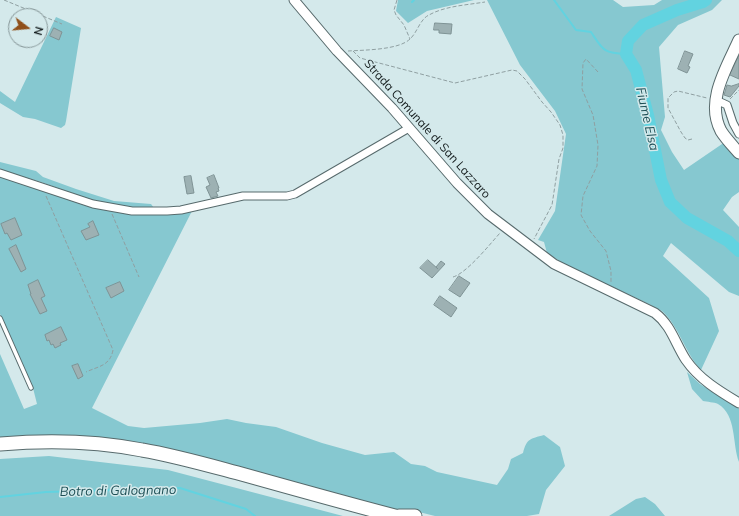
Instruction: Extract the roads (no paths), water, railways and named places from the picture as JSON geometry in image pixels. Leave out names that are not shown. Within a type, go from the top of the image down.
[{"type":"highway","points":[[0,444],[63,442],[96,444],[141,450],[191,461],[395,516]]},
{"type":"highway","points":[[0,452],[53,450],[78,451],[154,460],[180,465],[360,515]]},
{"type":"highway","points":[[399,516],[415,516]]},
{"type":"main road","points":[[739,40],[720,83],[720,102],[716,119],[720,130],[739,153]]},
{"type":"street","name":"Strada Comunale di San Lazzaro","points":[[294,0],[337,51],[364,78],[465,192],[479,205],[505,228],[560,267],[646,307],[658,315],[667,325],[685,359],[692,368],[710,385],[739,403]]},
{"type":"street","points":[[720,102],[728,107],[733,123],[739,134]]},
{"type":"street","points":[[0,173],[109,208],[132,211],[181,210],[243,196],[287,196],[295,194],[409,128]]},
{"type":"lane","points":[[0,318],[31,388]]},
{"type":"waterway","points":[[554,0],[576,30],[591,32],[601,47],[608,51],[626,54]]},
{"type":"waterway","name":"Fiume Elsa","points":[[706,0],[677,10],[643,25],[628,41],[626,54],[636,70],[648,115],[661,180],[670,202],[687,218],[728,241],[739,251]]},
{"type":"waterway","name":"Botro di Galognano","points":[[0,497],[46,492],[180,488],[246,509],[255,516]]}]
